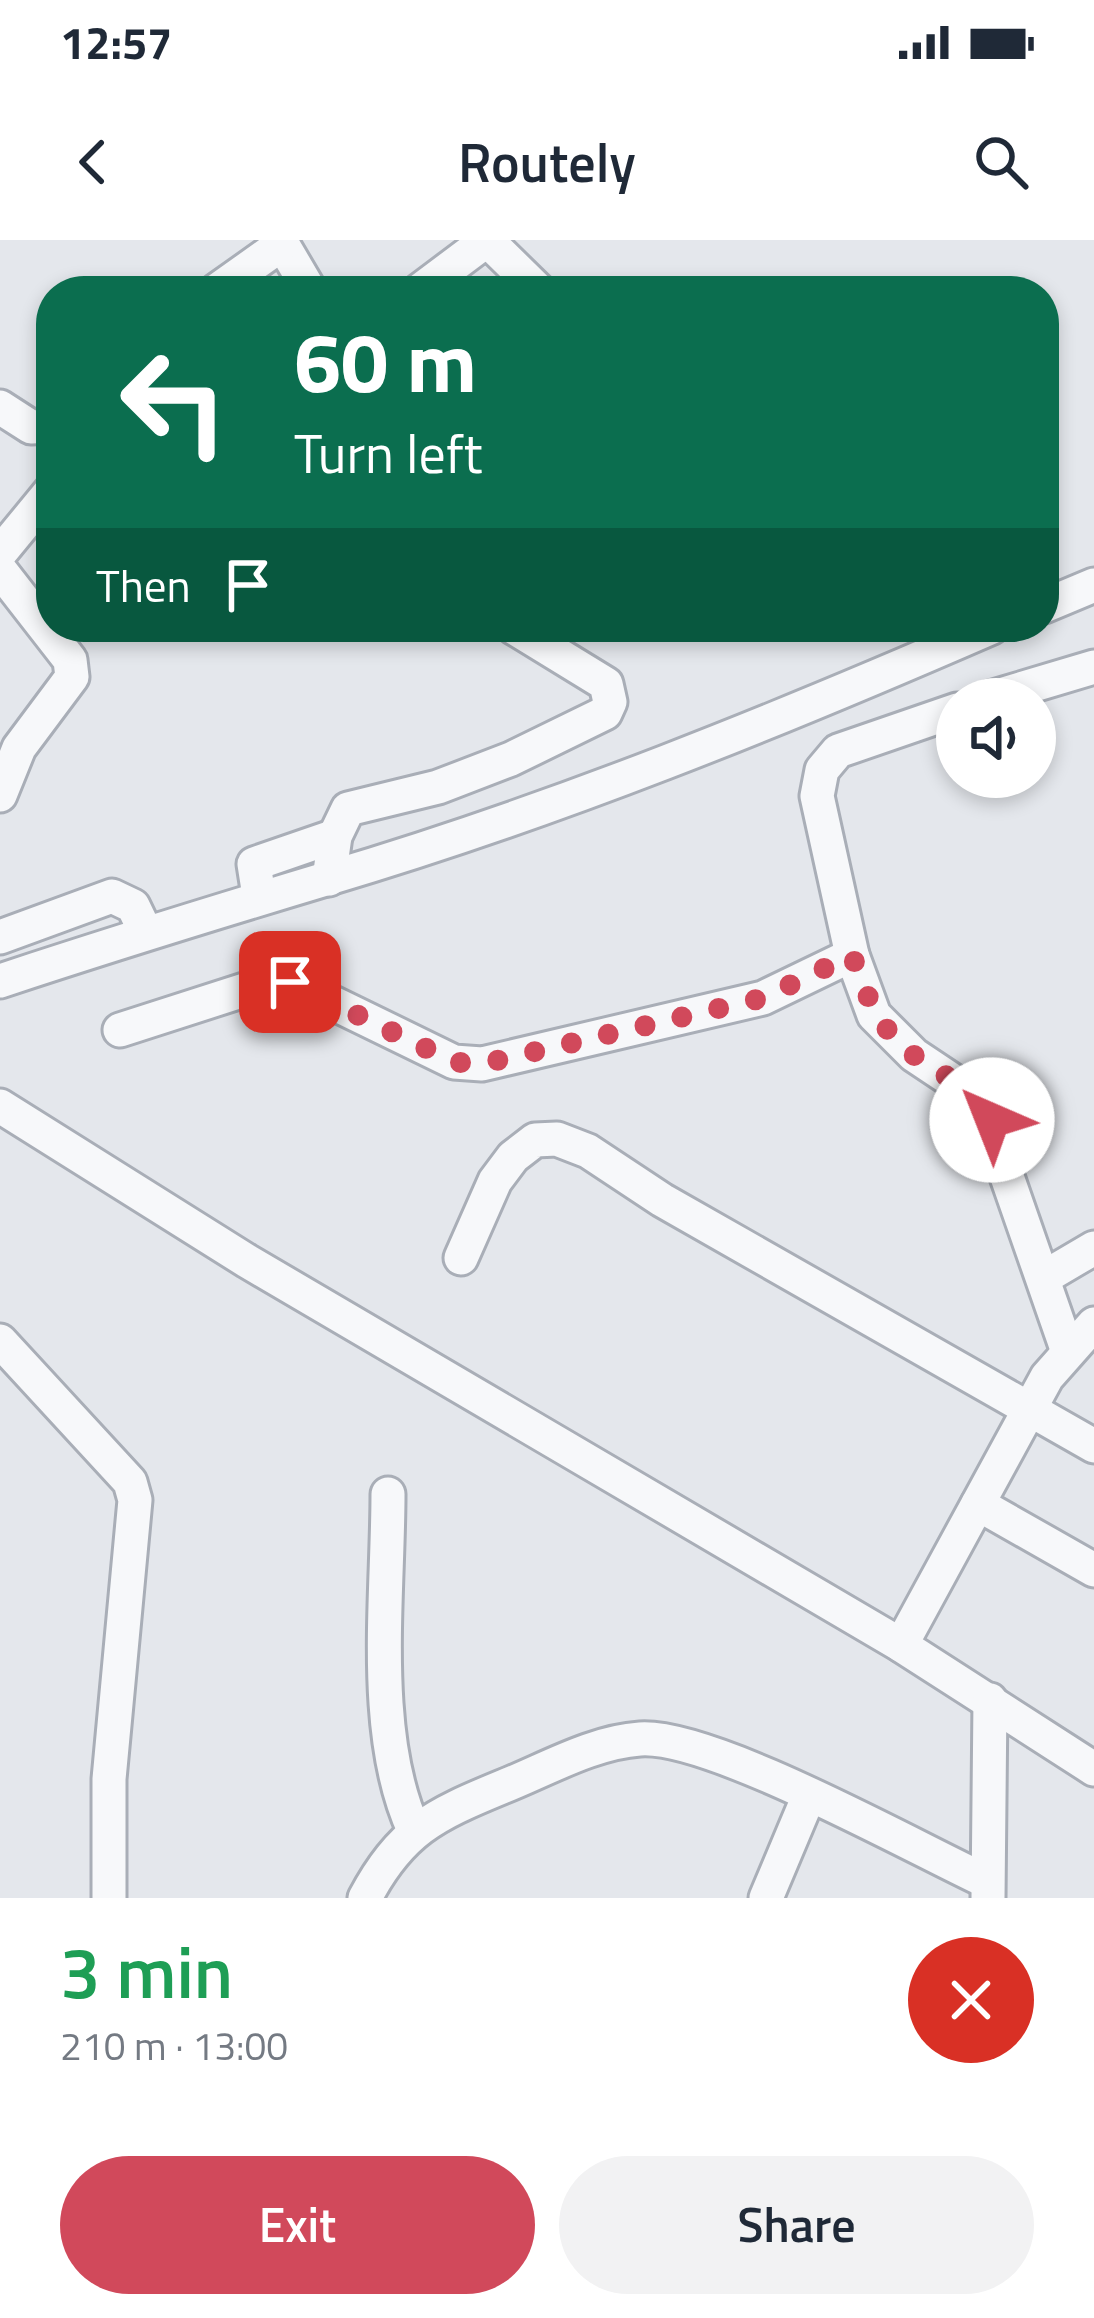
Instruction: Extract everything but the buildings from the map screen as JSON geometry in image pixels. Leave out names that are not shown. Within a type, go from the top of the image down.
[{"type":"street","points":[[235,276],[281,242],[301,276]]},
{"type":"street","points":[[460,260],[501,276]]},
{"type":"street","points":[[0,407],[36,428]]},
{"type":"street","points":[[0,553],[36,509]]},
{"type":"street","points":[[0,569],[36,616]]},
{"type":"street","points":[[1059,600],[1094,585]]},
{"type":"street","points":[[0,795],[19,748],[73,677],[70,660],[56,642]]},
{"type":"street","points":[[329,879],[334,836],[348,809],[475,773],[605,712],[610,702],[606,684],[537,642]]},
{"type":"street","points":[[0,981],[260,896],[329,879],[773,721],[957,642]]},
{"type":"street","points":[[1056,678],[1094,667]]},
{"type":"street","points":[[936,717],[838,751],[822,770],[817,796],[852,955],[874,1015],[900,1045],[980,1099],[1067,1349]]},
{"type":"street","points":[[260,896],[254,864],[334,836]]},
{"type":"street","points":[[0,937],[112,896],[133,906],[146,933]]},
{"type":"street","points":[[120,1030],[266,982],[290,982],[454,1062],[482,1064],[763,998],[852,955]]},
{"type":"street","points":[[0,1106],[231,1252],[901,1645],[1094,1769]]},
{"type":"street","points":[[461,1258],[495,1181],[512,1156],[535,1140],[557,1139],[588,1151],[662,1200],[1094,1446]]},
{"type":"street","points":[[1043,1277],[1094,1248]]},
{"type":"street","points":[[901,1645],[1067,1349],[1094,1324]]},
{"type":"street","points":[[0,1341],[130,1482],[135,1500],[111,1756],[109,1898]]},
{"type":"street","points":[[388,1494],[388,1746],[395,1786],[414,1830]]},
{"type":"street","points":[[978,1504],[1094,1570]]},
{"type":"street","points":[[365,1898],[388,1853],[414,1830],[456,1806],[616,1742],[646,1738],[701,1748],[987,1890],[990,1700]]},
{"type":"street","points":[[766,1898],[808,1798]]},
{"type":"route","points":[[290,982],[318,991],[394,1035],[454,1062],[482,1064],[763,998],[852,955],[874,1015],[900,1045],[968,1087],[992,1120]]}]
